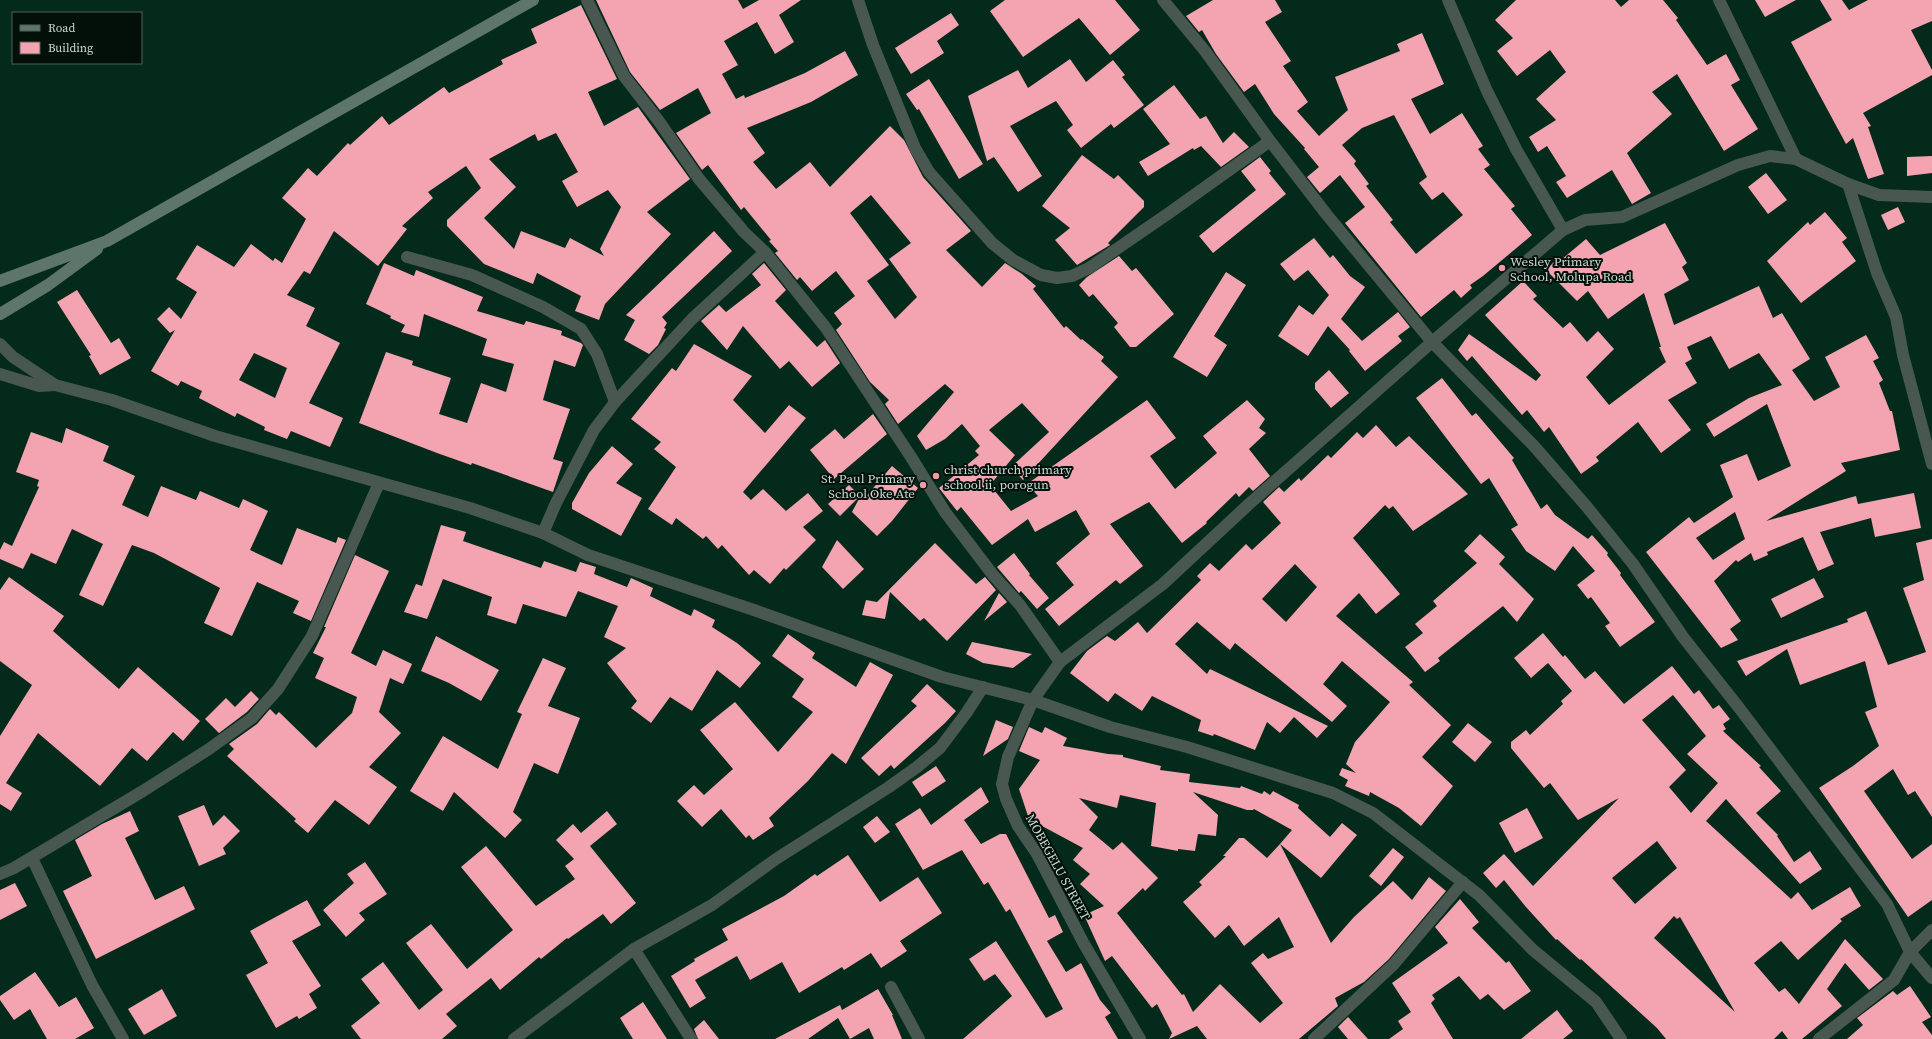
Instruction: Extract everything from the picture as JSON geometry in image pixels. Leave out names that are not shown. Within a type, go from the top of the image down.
[{"type":"street","points":[[0,314],[48,285],[107,241],[533,0]]},
{"type":"street","points":[[587,0],[624,76],[658,120],[699,179],[744,232],[765,252],[826,328],[911,457],[945,512],[993,575],[1020,606],[1060,662]]},
{"type":"street","points":[[858,0],[873,45],[915,148],[929,172],[992,243],[1013,260],[1041,275],[1057,278],[1072,276],[1089,268],[1270,141]]},
{"type":"street","points":[[1163,0],[1205,51],[1270,141],[1327,215],[1432,342],[1534,446],[1587,507],[1633,564],[1683,638],[1754,727],[1887,904],[1910,952],[1932,978]]},
{"type":"street","points":[[1448,0],[1487,91],[1512,143],[1563,230]]},
{"type":"street","points":[[1719,0],[1796,159]]},
{"type":"street","name":"MOBEGELU STREET","points":[[1140,1039],[1084,944],[1037,854],[1018,826],[1006,800],[1002,784],[1008,757],[1033,700],[1060,662],[1163,584],[1249,504],[1432,342],[1563,230],[1585,220],[1622,217],[1738,165],[1770,156],[1796,159],[1848,184],[1880,195],[1932,197]]},
{"type":"street","points":[[1848,184],[1877,273],[1896,317],[1903,355],[1932,464]]},
{"type":"street","points":[[0,281],[107,241]]},
{"type":"street","points":[[543,533],[556,503],[594,430],[615,402],[692,319],[765,252]]},
{"type":"street","points":[[407,257],[472,275],[543,307],[580,330],[597,354],[615,402]]},
{"type":"street","points":[[0,344],[13,357],[55,384],[112,400],[215,436],[470,508],[543,533],[588,555],[754,610],[942,677],[1033,700],[1110,727],[1186,747],[1333,793],[1373,813],[1479,895],[1533,950],[1596,1002],[1621,1039]]},
{"type":"street","points":[[0,374],[39,386],[55,384]]},
{"type":"street","points":[[0,874],[32,858],[143,791],[209,749],[252,718],[278,689],[312,636],[379,483]]},
{"type":"street","points":[[514,1039],[634,949],[712,905],[776,859],[889,787],[917,767],[940,748],[967,712],[983,687]]},
{"type":"street","points":[[32,858],[92,985],[123,1039]]},
{"type":"street","points":[[1314,1039],[1394,964],[1462,882]]},
{"type":"street","points":[[1819,1039],[1894,980],[1910,952],[1932,930]]},
{"type":"street","points":[[634,949],[691,1039]]},
{"type":"street","points":[[891,987],[919,1039]]},
{"type":"building","points":[[596,0],[738,0],[743,9],[759,0],[801,0],[779,15],[794,42],[775,54],[757,22],[724,41],[738,65],[722,74],[736,99],[744,95],[745,98],[805,73],[845,51],[858,75],[811,102],[747,128],[765,153],[753,162],[776,189],[810,162],[830,187],[890,126],[904,140],[923,177],[971,231],[946,250],[982,287],[1005,263],[1022,274],[1036,286],[1033,289],[1064,328],[1066,326],[1081,340],[1082,339],[1104,357],[1101,361],[1118,377],[1023,480],[1011,467],[1049,432],[1022,403],[989,430],[1015,455],[990,485],[1011,511],[1038,496],[1027,484],[1147,400],[1176,438],[1150,456],[1175,489],[1217,453],[1203,436],[1247,400],[1265,419],[1259,428],[1266,433],[1249,449],[1270,476],[1253,491],[1249,487],[1239,497],[1236,493],[1206,522],[1207,523],[1182,543],[1149,502],[1110,524],[1143,566],[1120,584],[1116,580],[1059,626],[1045,609],[1074,585],[1056,563],[1090,534],[1076,510],[1035,532],[1028,519],[992,545],[961,507],[957,511],[939,488],[979,455],[975,451],[980,446],[962,424],[945,439],[926,450],[917,436],[954,392],[945,384],[898,424],[885,404],[889,400],[870,382],[836,330],[842,324],[834,313],[855,296],[836,271],[812,291],[800,277],[797,280],[775,253],[778,251],[769,241],[771,240],[744,207],[741,210],[708,165],[702,170],[676,133],[711,113],[698,88],[660,110],[630,72]],"holes":[[[871,195],[911,243],[889,259],[917,297],[895,319],[867,281],[889,265],[850,213]]]},
{"type":"building","points":[[1005,0],[1115,0],[1140,30],[1110,55],[1079,18],[1023,57],[990,11]]},
{"type":"building","points":[[1213,0],[1275,0],[1282,12],[1265,22],[1291,61],[1283,66],[1308,102],[1297,111],[1319,136],[1348,110],[1335,77],[1400,51],[1397,44],[1422,33],[1444,84],[1411,99],[1430,134],[1462,113],[1483,146],[1478,149],[1490,165],[1484,169],[1515,206],[1511,209],[1532,235],[1470,285],[1472,288],[1461,298],[1454,290],[1421,317],[1345,223],[1365,207],[1340,175],[1320,193],[1307,177],[1319,167],[1304,149],[1305,148],[1274,114],[1255,84],[1244,92],[1216,54],[1202,30],[1199,32],[1186,16]],"holes":[[[1394,115],[1427,177],[1419,183],[1432,200],[1443,192],[1463,215],[1416,254],[1390,222],[1393,220],[1366,186],[1369,184],[1354,164],[1356,161],[1342,145],[1362,128]]]},
{"type":"building","points":[[1516,0],[1615,0],[1621,7],[1629,0],[1663,0],[1678,18],[1676,20],[1707,65],[1726,54],[1740,80],[1731,85],[1758,129],[1724,151],[1677,74],[1652,92],[1672,114],[1627,153],[1651,193],[1632,204],[1612,170],[1567,198],[1556,182],[1566,176],[1547,146],[1538,152],[1529,137],[1556,120],[1536,99],[1566,72],[1550,50],[1517,76],[1497,51],[1513,38],[1495,20]]},
{"type":"building","points":[[1755,0],[1796,0],[1765,17]]},
{"type":"building","points":[[1820,0],[1842,0],[1849,10],[1868,0],[1932,0],[1932,21],[1911,30],[1932,70],[1932,75],[1863,113],[1871,126],[1868,127],[1884,174],[1868,179],[1853,138],[1846,144],[1791,42],[1832,20]]},
{"type":"building","points":[[581,5],[617,79],[588,92],[604,126],[638,107],[690,179],[647,212],[671,234],[605,304],[599,320],[575,311],[581,296],[537,273],[533,284],[484,264],[447,226],[447,220],[481,188],[466,166],[428,192],[433,198],[402,226],[407,229],[378,266],[334,231],[310,274],[304,271],[287,295],[315,308],[306,326],[340,343],[309,403],[343,418],[330,447],[291,431],[287,439],[264,430],[265,427],[237,413],[235,417],[199,398],[202,391],[181,381],[178,386],[151,371],[175,330],[170,333],[157,319],[169,307],[181,319],[197,292],[176,279],[197,245],[234,267],[251,244],[273,261],[275,258],[282,263],[306,219],[282,198],[308,168],[317,176],[348,143],[350,145],[382,116],[389,125],[444,87],[449,93],[503,64],[501,60],[537,43],[531,29]],"holes":[[[556,133],[578,172],[562,181],[577,207],[608,190],[621,207],[600,249],[604,256],[570,238],[565,248],[521,231],[514,249],[484,218],[516,187],[489,159],[535,134],[538,141]],[[254,353],[287,368],[275,398],[239,380]]]},
{"type":"building","points":[[951,13],[959,25],[937,41],[944,53],[911,74],[895,48]]},
{"type":"building","points":[[1070,59],[1086,82],[1113,60],[1125,75],[1122,77],[1144,105],[1114,128],[1111,124],[1081,148],[1067,130],[1073,125],[1056,101],[1010,126],[1042,176],[1018,192],[994,157],[987,161],[968,96],[1018,70],[1028,88]]},
{"type":"building","points":[[929,79],[983,164],[959,179],[919,109],[917,110],[906,94]]},
{"type":"building","points":[[1174,85],[1200,119],[1206,116],[1223,143],[1234,132],[1249,147],[1221,167],[1201,146],[1194,150],[1193,148],[1148,176],[1139,162],[1170,144],[1143,109]]},
{"type":"building","points":[[1082,155],[1114,179],[1118,175],[1144,201],[1144,207],[1108,243],[1110,245],[1077,265],[1055,240],[1070,228],[1042,206]]},
{"type":"building","points":[[1932,156],[1932,173],[1907,176],[1907,157]]},
{"type":"building","points":[[1260,157],[1271,171],[1269,173],[1286,194],[1213,253],[1199,236],[1256,190],[1241,171]]},
{"type":"building","points":[[1766,173],[1787,200],[1768,214],[1748,187]]},
{"type":"building","points":[[1898,207],[1905,222],[1888,230],[1881,215]]},
{"type":"building","points":[[1825,212],[1847,238],[1842,242],[1856,261],[1801,303],[1767,261],[1808,222],[1810,225]]},
{"type":"building","points":[[1665,223],[1687,263],[1682,267],[1689,280],[1664,294],[1674,325],[1759,286],[1773,318],[1782,313],[1810,359],[1792,370],[1814,401],[1840,387],[1825,357],[1866,335],[1879,358],[1873,361],[1883,380],[1879,383],[1890,411],[1892,411],[1900,450],[1841,463],[1846,471],[1766,521],[1856,496],[1858,504],[1914,493],[1921,528],[1875,537],[1871,518],[1820,532],[1834,564],[1818,571],[1803,537],[1767,552],[1768,555],[1754,561],[1751,553],[1738,562],[1736,560],[1714,581],[1741,621],[1730,629],[1738,640],[1721,648],[1646,552],[1689,517],[1694,523],[1733,497],[1720,465],[1747,454],[1758,481],[1791,466],[1767,404],[1714,437],[1706,424],[1749,398],[1782,385],[1759,353],[1729,369],[1711,336],[1687,347],[1692,359],[1685,363],[1697,383],[1668,400],[1691,430],[1661,453],[1638,422],[1596,457],[1599,461],[1581,474],[1549,427],[1544,432],[1527,410],[1522,415],[1472,356],[1467,361],[1458,350],[1469,334],[1536,381],[1541,375],[1485,315],[1523,281],[1537,296],[1533,299],[1563,328],[1570,322],[1587,342],[1598,331],[1614,349],[1586,377],[1609,405],[1666,362],[1659,347],[1661,347],[1644,293],[1608,319],[1588,291],[1577,301],[1546,270],[1559,257],[1561,260],[1586,239],[1600,255]],"holes":[[[1735,512],[1745,539],[1713,560],[1696,538]]]},
{"type":"building","points":[[714,231],[732,251],[662,317],[667,323],[664,328],[666,329],[658,345],[649,354],[624,340],[635,320],[626,315]]},
{"type":"building","points":[[1314,238],[1330,258],[1333,255],[1350,276],[1365,287],[1341,319],[1362,341],[1398,312],[1410,327],[1398,336],[1402,341],[1365,371],[1349,351],[1350,350],[1328,326],[1308,356],[1278,336],[1299,305],[1313,315],[1329,295],[1308,270],[1294,281],[1280,264]]},
{"type":"building","points":[[1119,256],[1132,271],[1136,268],[1174,314],[1136,347],[1130,347],[1114,327],[1118,323],[1093,294],[1089,297],[1079,285],[1087,277]]},
{"type":"building","points":[[384,263],[414,276],[416,270],[483,297],[477,311],[524,325],[526,321],[562,331],[561,335],[583,345],[575,367],[554,360],[543,400],[570,409],[553,459],[563,462],[553,492],[472,463],[471,465],[437,453],[359,423],[386,352],[413,361],[412,365],[451,378],[439,414],[467,423],[481,383],[506,392],[514,364],[482,355],[487,339],[424,314],[419,337],[401,332],[405,325],[390,318],[391,316],[366,304]]},
{"type":"building","points":[[764,263],[786,290],[775,301],[817,347],[825,340],[840,363],[812,387],[789,361],[780,369],[743,326],[727,350],[701,321],[719,305],[726,312],[761,285],[752,274]]},
{"type":"building","points":[[1226,272],[1246,285],[1214,336],[1227,345],[1207,377],[1173,357]]},
{"type":"building","points":[[77,290],[111,343],[119,338],[131,358],[100,375],[89,356],[91,355],[57,302]]},
{"type":"building","points":[[694,344],[752,376],[733,400],[765,433],[789,405],[806,418],[743,492],[751,500],[763,489],[786,511],[808,493],[823,511],[803,527],[816,540],[786,570],[784,568],[770,584],[754,570],[749,575],[722,545],[718,549],[706,536],[703,539],[676,518],[672,525],[648,509],[676,467],[654,449],[661,442],[631,419],[672,368],[676,371]]},
{"type":"building","points":[[1329,370],[1349,393],[1331,408],[1315,389],[1315,383]]},
{"type":"building","points":[[1442,378],[1472,416],[1476,413],[1514,458],[1512,460],[1541,509],[1547,504],[1555,515],[1588,539],[1592,535],[1608,553],[1607,555],[1621,573],[1620,575],[1655,622],[1620,647],[1605,626],[1610,623],[1591,597],[1588,599],[1577,585],[1595,571],[1573,546],[1555,571],[1526,551],[1511,529],[1518,525],[1489,478],[1481,484],[1416,398]]},
{"type":"building","points":[[873,414],[887,434],[834,479],[810,450],[835,429],[844,439]]},
{"type":"building","points":[[1376,425],[1396,447],[1409,436],[1468,494],[1413,531],[1393,506],[1389,509],[1385,505],[1353,538],[1400,594],[1376,614],[1359,593],[1336,616],[1413,682],[1409,685],[1451,725],[1422,757],[1453,786],[1421,826],[1399,808],[1370,792],[1369,796],[1345,786],[1348,780],[1339,775],[1342,768],[1356,773],[1346,764],[1355,742],[1390,702],[1342,661],[1323,684],[1347,706],[1332,722],[1235,643],[1230,650],[1197,622],[1175,644],[1207,674],[1210,669],[1328,726],[1317,738],[1294,717],[1280,733],[1267,722],[1255,750],[1214,734],[1213,736],[1198,731],[1201,720],[1152,696],[1142,711],[1115,693],[1108,702],[1070,673],[1087,651],[1107,636],[1115,641],[1138,622],[1147,633],[1201,580],[1197,576],[1210,563],[1219,571],[1246,544],[1252,550],[1281,523],[1263,502],[1279,487],[1284,492],[1299,478],[1301,481],[1328,455],[1331,458],[1357,432],[1363,438]],"holes":[[[1295,564],[1317,587],[1286,622],[1262,599]]]},
{"type":"building","points":[[66,428],[109,446],[103,461],[135,476],[122,505],[148,517],[161,486],[196,500],[200,491],[239,508],[243,499],[268,511],[250,550],[282,565],[297,528],[336,543],[338,537],[346,540],[311,621],[293,613],[299,601],[257,582],[232,636],[204,623],[220,588],[154,553],[132,545],[103,606],[79,595],[103,544],[72,529],[56,564],[31,553],[23,569],[0,559],[0,550],[4,542],[12,546],[39,487],[37,486],[39,480],[16,472],[31,432],[62,443]]},
{"type":"building","points":[[612,446],[633,464],[616,483],[642,498],[621,536],[572,509],[572,503],[589,473]]},
{"type":"building","points":[[892,466],[918,488],[892,521],[877,536],[852,512],[860,497],[863,500]]},
{"type":"building","points":[[849,485],[860,496],[840,516],[828,504]]},
{"type":"building","points":[[441,525],[466,532],[463,541],[541,568],[544,561],[576,572],[580,562],[596,567],[594,574],[627,587],[631,578],[653,588],[650,596],[691,616],[694,609],[715,620],[712,627],[737,643],[761,663],[740,688],[717,670],[692,711],[670,697],[651,723],[631,708],[637,701],[607,663],[626,648],[604,637],[618,606],[578,591],[566,617],[523,604],[516,624],[487,615],[492,597],[443,579],[427,619],[404,612],[416,584],[422,586]]},
{"type":"building","points":[[1480,534],[1505,557],[1499,564],[1534,599],[1517,622],[1503,606],[1438,658],[1440,661],[1425,672],[1405,647],[1423,633],[1415,624],[1437,606],[1433,601],[1477,563],[1464,551]]},
{"type":"building","points":[[1932,539],[1932,817],[1915,791],[1908,795],[1893,769],[1864,791],[1912,859],[1932,844],[1932,900],[1908,917],[1819,788],[1853,766],[1879,746],[1865,712],[1877,707],[1865,661],[1800,685],[1787,649],[1746,676],[1737,661],[1848,622],[1847,619],[1866,611],[1888,665],[1926,652],[1903,588],[1924,580],[1916,543]]},
{"type":"building","points":[[837,540],[864,569],[843,589],[822,567]]},
{"type":"building","points":[[935,543],[976,584],[985,577],[996,590],[947,641],[924,618],[920,621],[890,592],[885,619],[862,615],[866,600],[877,602]]},
{"type":"building","points":[[1014,553],[1030,574],[1029,575],[1049,598],[1037,609],[1021,591],[1019,593],[997,567]]},
{"type":"building","points":[[355,555],[389,571],[351,653],[376,666],[383,650],[412,664],[403,684],[390,678],[379,712],[401,733],[369,767],[397,787],[369,825],[335,800],[308,833],[294,821],[296,819],[227,756],[234,749],[229,744],[257,724],[270,709],[276,715],[279,712],[316,748],[352,713],[357,697],[315,678],[324,658],[313,653],[326,627],[324,627]]},
{"type":"building","points":[[9,577],[64,616],[53,631],[119,689],[138,667],[200,721],[183,741],[173,732],[147,761],[132,748],[100,786],[38,733],[6,783],[22,793],[11,811],[0,804],[0,736],[32,685],[0,661],[0,590]]},
{"type":"building","points":[[1814,578],[1824,597],[1781,618],[1771,599]]},
{"type":"building","points":[[999,593],[1007,602],[984,621]]},
{"type":"building","points":[[1543,633],[1563,657],[1565,655],[1585,679],[1595,671],[1624,704],[1672,666],[1694,694],[1699,690],[1713,709],[1719,705],[1730,719],[1723,724],[1726,729],[1723,731],[1761,766],[1759,767],[1781,791],[1756,813],[1778,835],[1777,836],[1794,862],[1810,851],[1822,869],[1800,884],[1726,799],[1706,821],[1791,899],[1798,892],[1812,910],[1850,887],[1861,906],[1840,919],[1842,921],[1798,960],[1781,941],[1754,963],[1779,992],[1785,988],[1799,1004],[1845,939],[1883,979],[1869,990],[1845,963],[1827,989],[1842,1006],[1802,1039],[1788,1039],[1782,1031],[1774,1039],[1666,1039],[1657,1028],[1581,959],[1580,960],[1557,939],[1556,940],[1504,880],[1496,888],[1483,873],[1504,854],[1533,886],[1619,798],[1578,820],[1550,783],[1544,788],[1511,748],[1511,742],[1526,730],[1530,735],[1563,704],[1561,701],[1572,691],[1548,663],[1531,678],[1514,658]],"holes":[[[1673,695],[1706,736],[1687,754],[1718,783],[1691,813],[1669,787],[1686,770],[1642,720]],[[1657,841],[1677,868],[1635,904],[1612,878]],[[1674,916],[1677,919],[1680,917],[1735,1012],[1654,938]]]},
{"type":"building","points":[[788,634],[815,653],[812,658],[856,687],[870,662],[893,675],[846,764],[832,753],[808,781],[769,818],[774,826],[753,840],[749,835],[746,838],[721,809],[702,827],[677,801],[694,785],[704,795],[733,769],[700,730],[735,702],[778,752],[813,712],[792,697],[804,679],[772,656]]},
{"type":"building","points":[[436,636],[499,670],[481,701],[449,683],[421,671]]},
{"type":"building","points":[[972,642],[1032,654],[1013,668],[983,663],[966,654]]},
{"type":"building","points":[[543,658],[566,668],[548,706],[580,718],[558,774],[534,763],[513,812],[522,820],[505,838],[454,792],[443,811],[410,791],[443,736],[498,769],[522,714],[517,712]]},
{"type":"building","points":[[927,684],[956,711],[945,723],[894,769],[891,765],[879,776],[861,758],[917,706],[911,701]]},
{"type":"building","points":[[251,691],[259,699],[247,712],[219,733],[205,719],[226,698],[235,707]]},
{"type":"building","points":[[996,720],[1013,727],[1008,739],[983,756]]},
{"type":"building","points":[[1468,723],[1492,742],[1475,762],[1452,742]]},
{"type":"building","points":[[1029,727],[1042,733],[1045,727],[1067,738],[1063,746],[1108,754],[1123,755],[1123,757],[1161,766],[1160,770],[1190,774],[1189,782],[1240,788],[1241,786],[1262,794],[1264,791],[1270,795],[1273,791],[1299,805],[1298,808],[1330,837],[1342,823],[1357,835],[1321,878],[1280,844],[1331,943],[1354,917],[1393,881],[1412,900],[1429,877],[1446,891],[1389,959],[1364,982],[1335,998],[1338,1006],[1299,1039],[1207,1039],[1197,1026],[1169,1039],[1172,1033],[1157,1004],[1152,1008],[1112,956],[1105,961],[1084,915],[1104,906],[1080,884],[1090,874],[1073,860],[1083,848],[1029,819],[1019,789],[1040,760],[1019,751]],"holes":[[[1193,792],[1247,810],[1254,809],[1292,830],[1267,858],[1244,838],[1239,838],[1223,856],[1226,856],[1199,882],[1202,885],[1183,902],[1215,938],[1229,925],[1244,946],[1279,917],[1294,947],[1268,959],[1263,953],[1251,963],[1283,1003],[1260,1023],[1220,984],[1193,1012],[1184,994],[1182,995],[1117,913],[1143,888],[1145,891],[1158,878],[1122,842],[1113,850],[1089,830],[1098,817],[1079,798],[1117,808],[1120,795],[1156,803],[1151,846],[1178,851],[1178,849],[1195,851],[1198,834],[1216,836],[1218,815]]]},
{"type":"building","points":[[936,766],[946,781],[922,797],[912,782]]},
{"type":"building","points":[[981,787],[989,802],[964,820],[981,844],[1000,834],[1006,834],[1049,918],[1055,915],[1063,932],[1047,941],[1066,972],[1081,963],[1100,1000],[1111,1013],[1105,1017],[1118,1039],[963,1039],[1012,996],[995,974],[984,981],[969,959],[996,941],[1046,1018],[1063,1009],[1010,909],[1006,912],[988,882],[984,885],[962,850],[923,870],[895,824],[920,808],[931,825]]},
{"type":"building","points":[[204,805],[213,826],[224,815],[240,831],[223,848],[226,854],[199,866],[178,816]]},
{"type":"building","points":[[1527,808],[1543,838],[1515,853],[1499,823]]},
{"type":"building","points":[[130,811],[139,831],[125,838],[155,900],[184,886],[195,909],[96,959],[63,891],[92,876],[75,840],[102,824]]},
{"type":"building","points":[[607,811],[617,824],[590,846],[636,903],[611,924],[603,914],[568,939],[567,938],[541,959],[539,957],[500,990],[491,978],[446,1014],[457,1026],[442,1039],[361,1039],[351,1026],[380,1003],[361,979],[383,962],[419,1010],[443,990],[406,943],[431,924],[467,969],[513,930],[461,867],[486,846],[536,906],[575,879],[565,866],[574,859],[556,840],[573,824],[581,833]]},
{"type":"building","points":[[877,816],[890,832],[875,843],[863,827]]},
{"type":"building","points":[[1393,848],[1404,857],[1381,886],[1369,876]]},
{"type":"building","points":[[848,855],[880,902],[918,877],[942,913],[900,941],[907,951],[881,968],[871,953],[844,970],[842,967],[799,993],[782,962],[750,980],[737,956],[695,980],[706,998],[690,1008],[671,976],[695,961],[694,959],[728,940],[722,929],[784,896],[815,874],[817,876]]},
{"type":"building","points":[[365,862],[387,894],[359,913],[365,920],[346,937],[323,910],[354,883],[347,874]]},
{"type":"building","points":[[15,883],[27,906],[0,920],[0,890]]},
{"type":"building","points":[[1460,899],[1479,922],[1472,928],[1506,963],[1509,961],[1531,991],[1504,1010],[1488,994],[1480,1000],[1459,976],[1432,995],[1435,999],[1431,1003],[1453,1039],[1389,1039],[1403,1029],[1398,1021],[1411,1012],[1392,983],[1448,943],[1435,927]]},
{"type":"building","points":[[307,900],[321,925],[292,941],[321,986],[309,994],[317,1008],[299,1019],[297,1016],[276,1028],[246,975],[268,963],[250,931]]},
{"type":"building","points":[[35,972],[59,1007],[76,997],[94,1028],[75,1039],[47,1039],[30,1009],[14,1020],[0,1000],[0,996]]},
{"type":"building","points":[[1910,986],[1931,1017],[1922,1022],[1932,1035],[1932,1039],[1847,1039],[1863,1025],[1857,1018],[1893,991],[1897,995]]},
{"type":"building","points":[[162,989],[177,1016],[144,1035],[128,1009]]},
{"type":"building","points":[[878,989],[893,1015],[902,1039],[874,1039],[869,1028],[850,1039],[838,1018],[808,1039],[775,1039],[840,1005],[842,1010]]},
{"type":"building","points":[[643,1002],[667,1039],[633,1039],[620,1018]]},
{"type":"building","points":[[1557,1010],[1573,1031],[1563,1039],[1521,1039]]},
{"type":"building","points":[[1348,1017],[1368,1039],[1348,1039],[1338,1027]]},
{"type":"building","points":[[704,1020],[719,1039],[698,1039],[694,1029]]},
{"type":"place","name":"Wesley Primary School, Molupa Road","points":[[1502,268]]},
{"type":"place","name":"christ church primary school ii, porogun","points":[[936,476]]},
{"type":"place","name":"St. Paul Primary School Oke Ate","points":[[923,485]]}]
